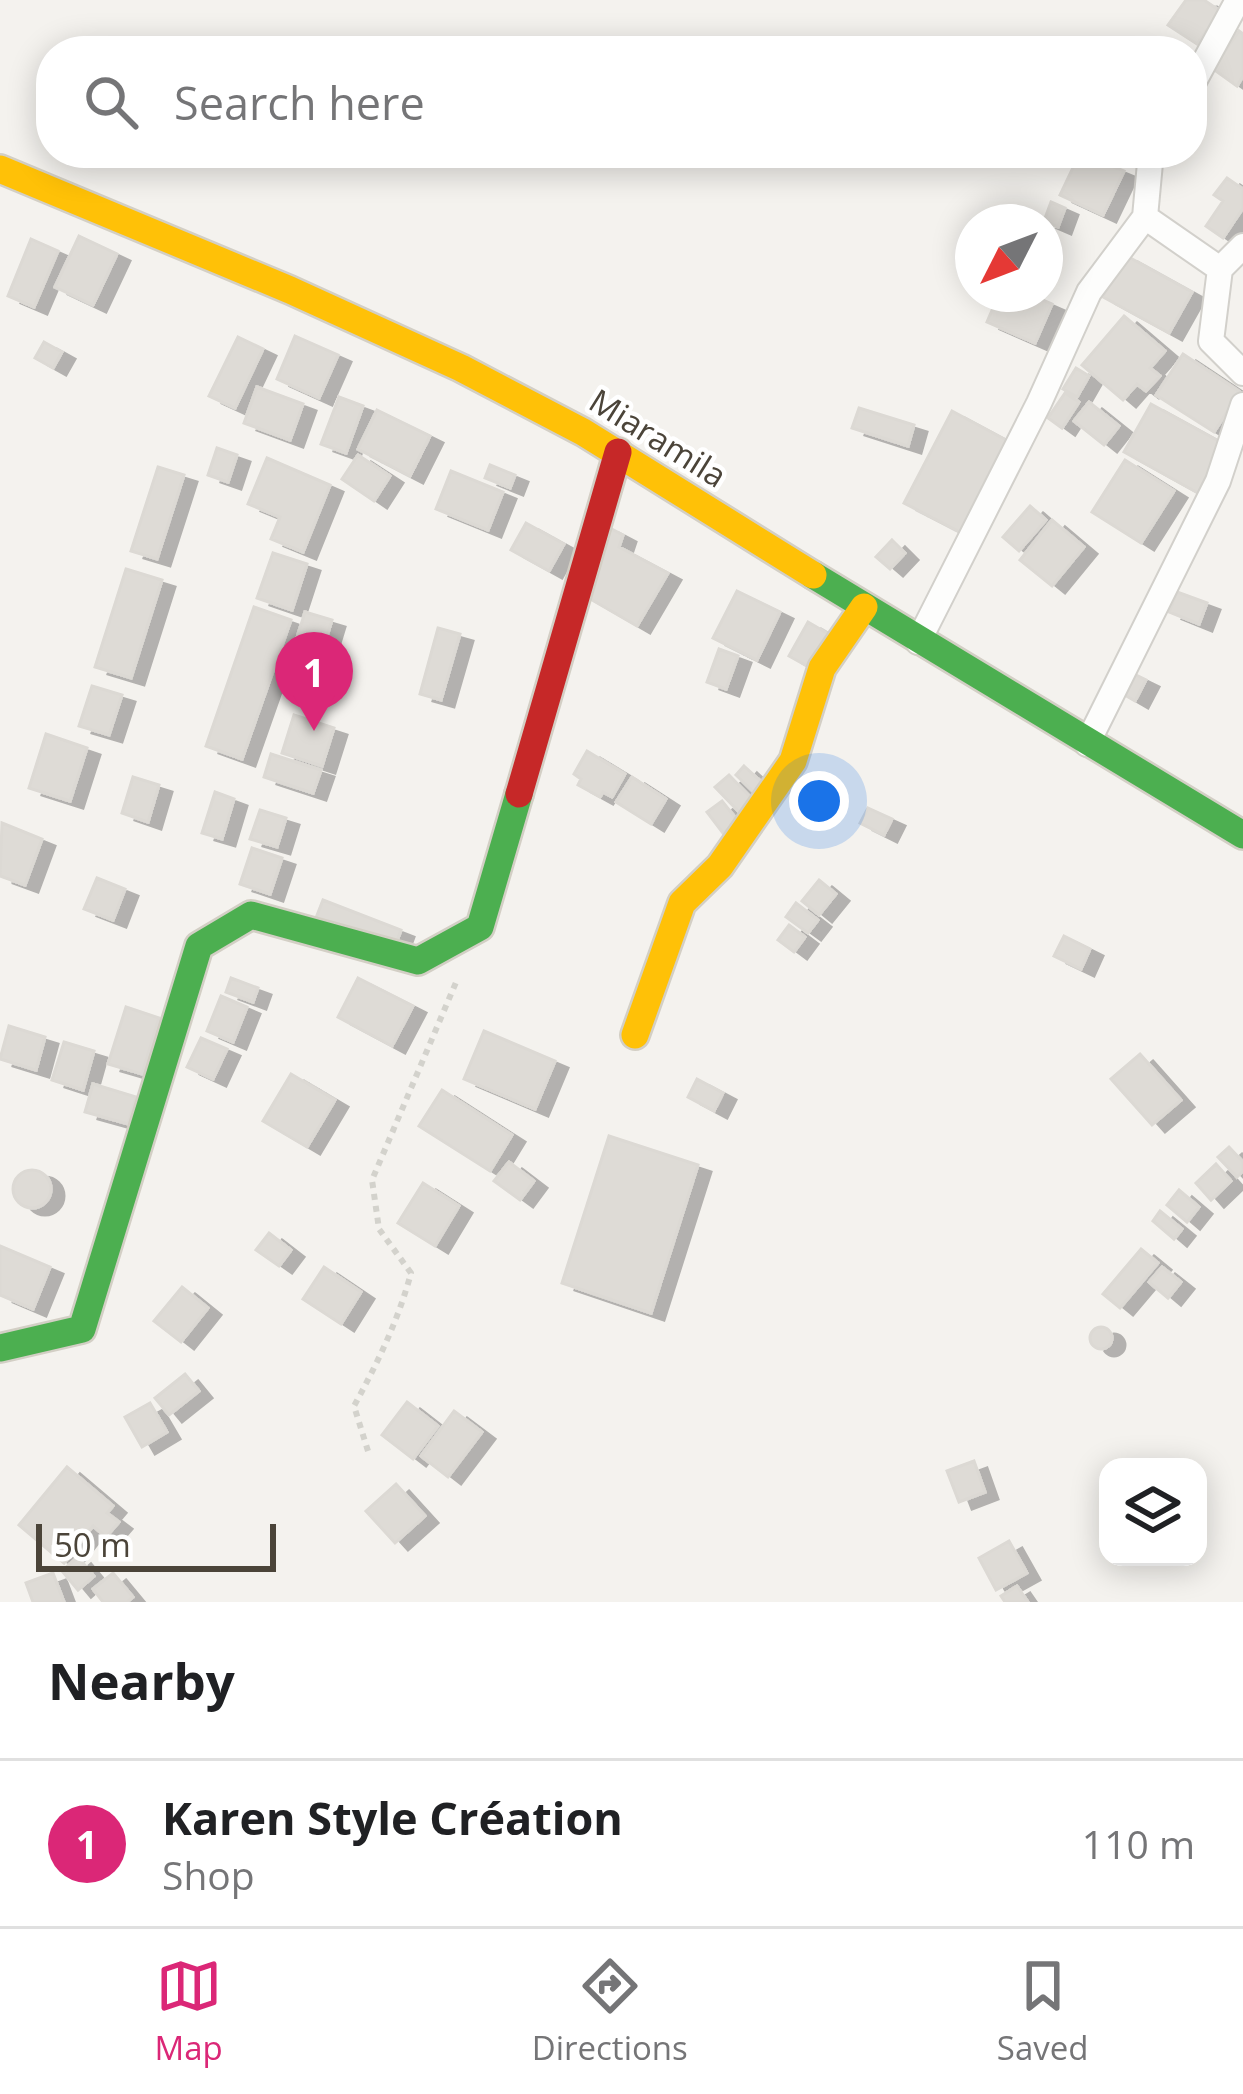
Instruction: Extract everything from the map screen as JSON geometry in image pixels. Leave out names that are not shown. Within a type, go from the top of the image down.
[{"type":"street","points":[[1207,57],[1238,0]]},
{"type":"street","points":[[918,642],[1039,403],[1089,292],[1145,217],[1150,168]]},
{"type":"street","name":"Miaramila","points":[[0,170],[346,311],[532,404],[1243,835]]},
{"type":"street","points":[[1145,217],[1220,269]]},
{"type":"street","points":[[1243,246],[1220,269],[1211,341],[1243,373]]},
{"type":"street","points":[[1087,744],[1218,481],[1243,405]]},
{"type":"street","points":[[0,1348],[82,1329],[199,946],[250,915],[418,961],[480,927],[618,452]]},
{"type":"street","points":[[635,1035],[682,904],[720,866],[793,761],[822,668],[864,607]]},
{"type":"path","points":[[368,1451],[354,1406],[381,1356],[411,1273],[379,1229],[372,1180],[480,927]]},
{"type":"building","points":[[1186,0],[1204,0],[1220,11],[1203,36],[1185,36],[1168,25]]},
{"type":"building","points":[[1239,31],[1243,34],[1243,76],[1237,86],[1213,69]]},
{"type":"building","points":[[1073,168],[1124,171],[1103,215],[1060,195]]},
{"type":"building","points":[[1227,178],[1243,189],[1243,208],[1223,238],[1206,226],[1223,201],[1214,195]]},
{"type":"building","points":[[79,236],[117,254],[93,305],[55,287]]},
{"type":"building","points":[[31,239],[58,251],[34,307],[8,296]]},
{"type":"building","points":[[1125,255],[1192,292],[1169,333],[1103,297]]},
{"type":"building","points":[[991,312],[1049,312],[1035,343],[987,322]]},
{"type":"building","points":[[1124,316],[1165,351],[1150,368],[1160,376],[1146,391],[1137,384],[1123,400],[1082,365]]},
{"type":"building","points":[[295,336],[338,355],[319,398],[277,379]]},
{"type":"building","points":[[238,337],[263,349],[235,408],[209,396]]},
{"type":"building","points":[[44,342],[62,352],[53,368],[35,358]]},
{"type":"building","points":[[1183,354],[1240,392],[1214,432],[1156,395]]},
{"type":"building","points":[[1076,368],[1089,376],[1077,397],[1063,389]]},
{"type":"building","points":[[257,387],[303,404],[290,440],[244,423]]},
{"type":"building","points":[[1065,393],[1079,402],[1062,428],[1048,418]]},
{"type":"building","points":[[339,397],[363,406],[346,453],[321,444]]},
{"type":"building","points":[[1089,402],[1119,426],[1104,445],[1074,421]]},
{"type":"building","points":[[1151,404],[1224,444],[1198,493],[1124,452]]},
{"type":"building","points":[[859,408],[914,425],[908,446],[852,428]]},
{"type":"building","points":[[377,410],[430,436],[410,476],[358,449]]},
{"type":"building","points":[[952,411],[1008,441],[960,532],[904,503]]},
{"type":"building","points":[[217,448],[237,455],[228,482],[208,475]]},
{"type":"building","points":[[358,455],[390,476],[374,501],[342,479]]},
{"type":"building","points":[[267,458],[330,485],[303,552],[271,539],[280,517],[248,504]]},
{"type":"building","points":[[1125,460],[1174,491],[1141,543],[1092,512]]},
{"type":"building","points":[[490,465],[515,475],[510,488],[485,478]]},
{"type":"building","points":[[158,467],[184,475],[157,559],[131,551]]},
{"type":"building","points":[[451,471],[503,492],[488,530],[436,509]]},
{"type":"building","points":[[1030,506],[1046,520],[1019,551],[1003,537]]},
{"type":"building","points":[[1052,520],[1084,547],[1052,586],[1020,560]]},
{"type":"building","points":[[526,523],[564,544],[549,571],[511,550]]},
{"type":"building","points":[[606,526],[623,535],[619,547],[668,573],[637,626],[582,594]]},
{"type":"building","points":[[892,540],[905,553],[890,569],[876,557]]},
{"type":"building","points":[[273,553],[307,564],[292,610],[257,598]]},
{"type":"building","points":[[126,569],[162,580],[131,678],[95,667]]},
{"type":"building","points":[[737,591],[780,612],[757,660],[713,638]]},
{"type":"building","points":[[1177,592],[1207,603],[1199,624],[1169,612]]},
{"type":"building","points":[[254,607],[291,620],[242,759],[206,746]]},
{"type":"building","points":[[305,612],[332,620],[321,656],[294,647]]},
{"type":"building","points":[[808,622],[832,636],[814,670],[789,656]]},
{"type":"building","points":[[438,628],[460,634],[441,700],[420,694]]},
{"type":"building","points":[[719,649],[738,656],[726,689],[707,682]]},
{"type":"building","points":[[297,658],[315,663],[306,692],[288,686]]},
{"type":"building","points":[[1134,674],[1146,680],[1135,701],[1123,694]]},
{"type":"building","points":[[92,686],[122,695],[109,735],[79,726]]},
{"type":"building","points":[[294,715],[334,728],[322,766],[282,753]]},
{"type":"building","points":[[46,734],[87,748],[70,801],[29,788]]},
{"type":"building","points":[[587,751],[625,774],[612,797],[603,792],[600,797],[578,785],[581,779],[574,774]]},
{"type":"building","points":[[271,754],[321,770],[313,793],[264,777]]},
{"type":"building","points":[[744,766],[769,789],[760,798],[736,775]]},
{"type":"building","points":[[729,775],[756,803],[743,816],[715,787]]},
{"type":"building","points":[[133,777],[159,785],[148,822],[122,813]]},
{"type":"building","points":[[632,777],[666,799],[651,824],[616,802]]},
{"type":"building","points":[[215,792],[234,799],[222,839],[202,833]]},
{"type":"building","points":[[722,801],[738,821],[723,833],[707,812]]},
{"type":"building","points":[[868,808],[892,819],[884,835],[860,823]]},
{"type":"building","points":[[260,810],[286,818],[277,847],[250,839]]},
{"type":"building","points":[[2,823],[42,839],[25,885],[0,876]]},
{"type":"building","points":[[252,848],[282,858],[270,894],[240,884]]},
{"type":"building","points":[[97,878],[125,889],[113,920],[84,909]]},
{"type":"building","points":[[819,880],[836,894],[819,915],[802,901]]},
{"type":"building","points":[[323,900],[401,930],[394,949],[316,918]]},
{"type":"building","points":[[796,903],[818,920],[808,933],[786,917]]},
{"type":"building","points":[[789,925],[805,937],[794,952],[778,940]]},
{"type":"building","points":[[1064,936],[1090,949],[1081,969],[1054,956]]},
{"type":"building","points":[[231,978],[258,988],[253,1002],[226,992]]},
{"type":"building","points":[[358,978],[413,1006],[392,1046],[338,1017]]},
{"type":"building","points":[[221,996],[247,1007],[233,1042],[207,1031]]},
{"type":"building","points":[[126,1007],[159,1018],[142,1074],[108,1064]]},
{"type":"building","points":[[9,1026],[45,1037],[36,1070],[0,1059]]},
{"type":"building","points":[[484,1031],[555,1061],[535,1109],[464,1079]]},
{"type":"building","points":[[201,1038],[227,1049],[213,1079],[187,1067]]},
{"type":"building","points":[[64,1042],[94,1051],[83,1090],[52,1080]]},
{"type":"building","points":[[1140,1054],[1181,1100],[1152,1125],[1111,1079]]},
{"type":"building","points":[[291,1074],[335,1100],[307,1147],[263,1121]]},
{"type":"building","points":[[697,1079],[723,1093],[714,1111],[688,1097]]},
{"type":"building","points":[[93,1084],[136,1097],[128,1124],[85,1112]]},
{"type":"building","points":[[442,1090],[512,1135],[490,1171],[419,1126]]},
{"type":"building","points":[[609,1136],[698,1165],[651,1313],[562,1283]]},
{"type":"building","points":[[1229,1147],[1243,1162],[1237,1177],[1218,1157]]},
{"type":"building","points":[[509,1162],[534,1181],[520,1200],[494,1181]]},
{"type":"building","points":[[1216,1164],[1231,1181],[1211,1200],[1196,1183]]},
{"type":"building","points":[[32,1170],[45,1176],[51,1189],[45,1202],[32,1208],[19,1202],[13,1189],[19,1176]]},
{"type":"building","points":[[423,1183],[459,1206],[435,1246],[398,1223]]},
{"type":"building","points":[[1179,1190],[1199,1207],[1187,1222],[1167,1205]]},
{"type":"building","points":[[1160,1211],[1182,1229],[1174,1239],[1153,1221]]},
{"type":"building","points":[[269,1233],[291,1250],[279,1266],[256,1250]]},
{"type":"building","points":[[0,1246],[50,1267],[33,1309],[0,1295]]},
{"type":"building","points":[[1141,1249],[1158,1263],[1120,1308],[1103,1294]]},
{"type":"building","points":[[324,1267],[361,1292],[341,1324],[303,1299]]},
{"type":"building","points":[[1162,1267],[1181,1282],[1168,1298],[1149,1282]]},
{"type":"building","points":[[182,1287],[208,1308],[181,1342],[154,1321]]},
{"type":"building","points":[[1101,1327],[1112,1338],[1101,1349],[1090,1338]]},
{"type":"building","points":[[185,1374],[199,1391],[169,1415],[155,1398]]},
{"type":"building","points":[[407,1402],[438,1426],[413,1459],[382,1435]]},
{"type":"building","points":[[150,1403],[167,1432],[142,1447],[125,1417]]},
{"type":"building","points":[[454,1411],[482,1432],[448,1477],[421,1456]]},
{"type":"building","points":[[974,1461],[985,1492],[959,1502],[947,1471]]},
{"type":"building","points":[[67,1467],[113,1506],[107,1513],[119,1522],[106,1537],[93,1526],[64,1563],[19,1525]]},
{"type":"building","points":[[396,1484],[425,1516],[395,1543],[366,1511]]},
{"type":"building","points":[[1009,1541],[1027,1573],[996,1590],[979,1558]]},
{"type":"building","points":[[78,1557],[94,1576],[78,1590],[62,1571]]},
{"type":"building","points":[[53,1573],[64,1602],[33,1602],[26,1583]]},
{"type":"building","points":[[113,1573],[133,1597],[127,1602],[103,1602],[93,1589]]},
{"type":"building","points":[[1017,1586],[1028,1602],[1005,1602],[1001,1596]]},
{"type":"traffic: fast","points":[[813,575],[1243,835]]},
{"type":"traffic: fast","points":[[0,1348],[82,1329],[199,946],[251,915],[418,961],[480,927],[519,794]]},
{"type":"traffic: slow","points":[[0,169],[290,290],[461,368],[583,432],[813,575]]},
{"type":"traffic: slow","points":[[635,1035],[682,903],[720,866],[793,761],[822,668],[864,607]]},
{"type":"traffic: jam","points":[[519,794],[618,452]]},
{"type":"place","name":"Karen Style Création","points":[[314,731]]}]
